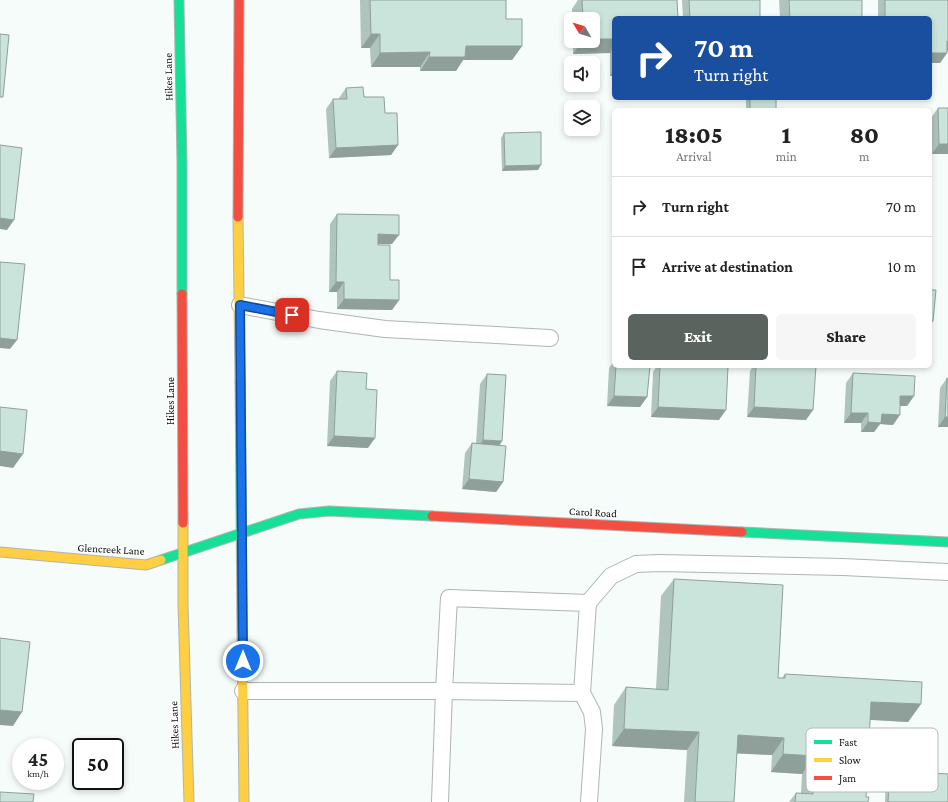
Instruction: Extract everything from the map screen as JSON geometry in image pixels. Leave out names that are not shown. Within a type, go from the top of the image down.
[{"type":"main road","name":"Hikes Lane","points":[[179,0],[182,164],[182,552],[189,802]]},
{"type":"main road","points":[[239,0],[238,167],[244,802]]},
{"type":"main road","name":"Carol Road","points":[[241,533],[299,514],[329,511],[948,542]]},
{"type":"main road","name":"Glencreek Lane","points":[[0,552],[146,565],[241,533]]},
{"type":"lane","points":[[240,305],[319,320],[385,329],[550,338]]},
{"type":"lane","points":[[589,802],[594,729],[592,712],[582,693],[588,604],[611,576],[636,564],[659,563],[843,566],[948,572]]},
{"type":"lane","points":[[440,802],[449,598],[588,604]]},
{"type":"lane","points":[[243,691],[582,693]]},
{"type":"building","points":[[370,0],[506,0],[506,19],[522,19],[522,46],[466,46],[465,57],[429,57],[430,52],[380,53],[380,34],[371,34]]},
{"type":"building","points":[[582,0],[677,0],[678,16],[612,16],[612,39],[600,39],[600,12],[583,12]]},
{"type":"building","points":[[689,0],[760,0],[760,16],[690,16]]},
{"type":"building","points":[[789,0],[862,0],[862,16],[790,16]]},
{"type":"building","points":[[885,0],[948,0],[947,53],[932,53],[932,16],[885,16]]},
{"type":"building","points":[[0,34],[9,35],[3,97],[0,97]]},
{"type":"building","points":[[363,87],[364,97],[384,97],[385,113],[397,113],[398,145],[336,148],[333,99],[347,99],[346,88]]},
{"type":"building","points":[[750,100],[776,100],[776,108],[750,108]]},
{"type":"building","points":[[938,108],[948,108],[948,144],[939,144]]},
{"type":"building","points":[[541,132],[541,165],[505,166],[504,133]]},
{"type":"building","points":[[0,145],[22,148],[14,220],[0,218]]},
{"type":"building","points":[[337,214],[399,215],[399,235],[378,234],[378,245],[390,245],[390,280],[399,280],[399,300],[344,299],[344,282],[336,282]]},
{"type":"building","points":[[0,262],[25,264],[17,340],[0,338]]},
{"type":"building","points":[[932,290],[936,290],[933,321]]},
{"type":"building","points":[[616,368],[650,368],[647,397],[614,396]]},
{"type":"building","points":[[660,368],[728,368],[726,410],[658,407]]},
{"type":"building","points":[[756,368],[816,368],[813,410],[754,407]]},
{"type":"building","points":[[337,371],[367,373],[366,389],[377,390],[375,438],[334,436]]},
{"type":"building","points":[[853,373],[915,376],[914,396],[900,396],[900,415],[882,414],[881,423],[868,422],[868,413],[851,413]]},
{"type":"building","points":[[487,374],[506,375],[502,441],[483,440]]},
{"type":"building","points":[[947,378],[948,417],[945,417]]},
{"type":"building","points":[[0,407],[27,410],[23,454],[0,451]]},
{"type":"building","points":[[472,443],[506,446],[503,482],[469,479]]},
{"type":"building","points":[[674,579],[783,585],[778,678],[785,678],[785,674],[922,682],[921,704],[871,702],[870,728],[806,728],[806,755],[783,754],[784,738],[738,735],[734,802],[695,802],[699,732],[624,729],[626,687],[668,690]]},
{"type":"building","points":[[0,638],[30,642],[22,712],[0,710]]},
{"type":"building","points":[[938,773],[948,774],[948,802],[888,802],[889,792],[938,792]]},
{"type":"building","points":[[0,792],[34,794],[33,802],[0,802]]},
{"type":"building","points":[[813,792],[866,792],[866,797],[869,797],[868,802],[795,802],[796,793],[813,794]]},
{"type":"traffic: fast","points":[[179,0],[182,164],[182,294]]},
{"type":"traffic: fast","points":[[240,381],[242,632]]},
{"type":"traffic: fast","points":[[161,560],[299,514],[329,511],[432,516]]},
{"type":"traffic: fast","points":[[742,532],[948,542]]},
{"type":"traffic: slow","points":[[238,217],[240,381]]},
{"type":"traffic: slow","points":[[183,523],[183,604],[189,802]]},
{"type":"traffic: slow","points":[[0,552],[146,565],[161,560]]},
{"type":"traffic: slow","points":[[242,632],[244,802]]},
{"type":"traffic: jam","points":[[238,217],[239,0]]},
{"type":"traffic: jam","points":[[182,294],[183,523]]},
{"type":"traffic: jam","points":[[432,516],[742,532]]},
{"type":"route","points":[[243,661],[240,305],[292,315]]}]
